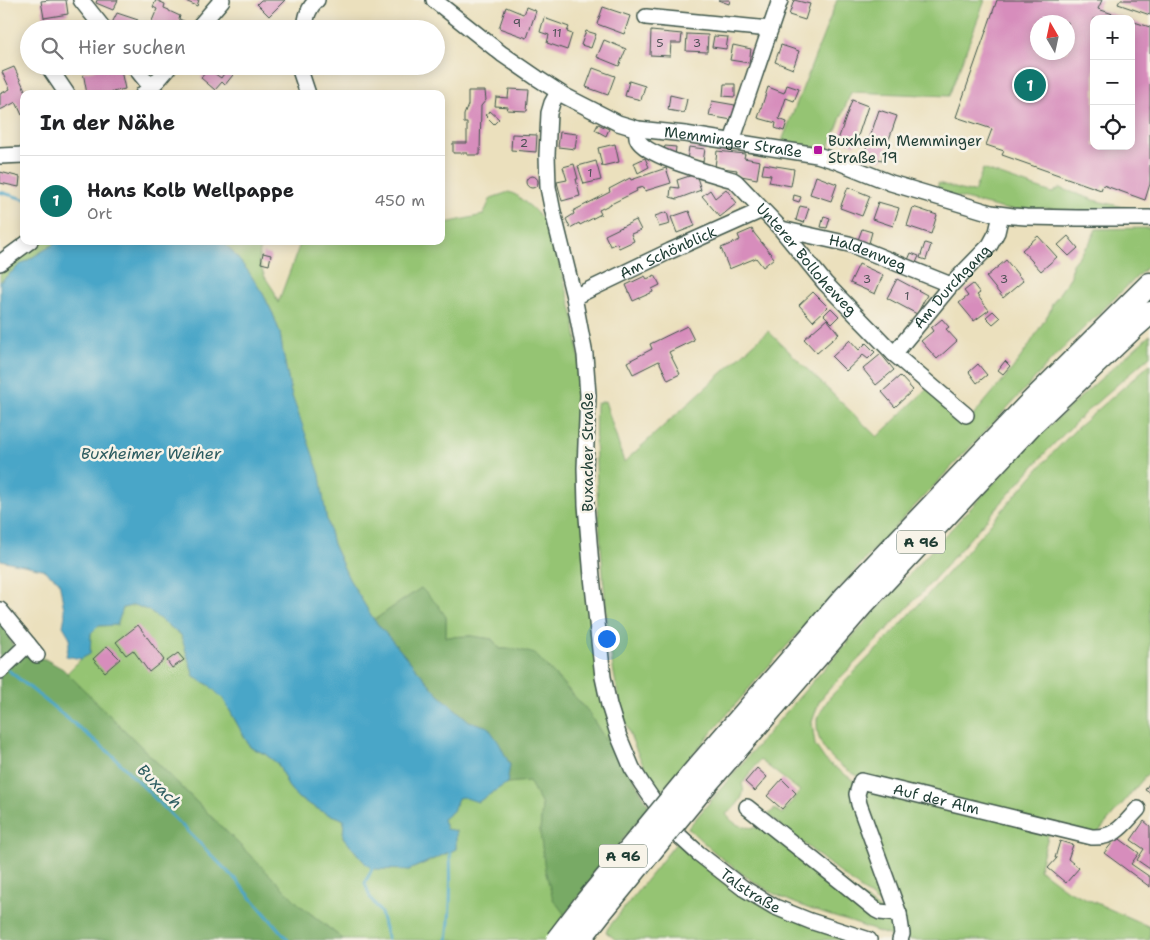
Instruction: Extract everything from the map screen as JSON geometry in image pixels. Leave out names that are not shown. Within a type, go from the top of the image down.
[{"type":"highway","name":"A 96","points":[[579,940],[699,779],[846,596],[1027,406],[1150,284]]},
{"type":"highway","name":"A 96","points":[[557,940],[598,887],[1026,430],[1150,313]]},
{"type":"street","points":[[80,0],[97,20]]},
{"type":"street","points":[[204,20],[221,0]]},
{"type":"street","points":[[306,20],[309,9],[317,0]]},
{"type":"street","name":"Memminger Straße","points":[[434,0],[502,54],[558,92],[606,118],[624,125],[638,129],[732,141],[825,157],[890,183],[1000,215],[1150,218]]},
{"type":"street","points":[[732,141],[780,0]]},
{"type":"street","points":[[646,18],[770,29]]},
{"type":"street","points":[[54,75],[64,90]]},
{"type":"street","points":[[139,75],[146,90]]},
{"type":"street","points":[[148,90],[162,75]]},
{"type":"street","points":[[302,75],[307,90]]},
{"type":"street","name":"Buxacher Straße","points":[[558,92],[549,113],[548,187],[574,297],[587,373],[586,505],[593,592],[603,677],[609,705],[624,751],[632,768],[656,806]]},
{"type":"street","name":"Unterer Bolloheweg","points":[[638,129],[638,140],[655,153],[681,164],[733,180],[781,229],[825,283],[894,354],[966,414]]},
{"type":"street","points":[[0,156],[20,155]]},
{"type":"street","name":"Am Schönblick","points":[[574,297],[762,210]]},
{"type":"street","name":"Am Durchgang","points":[[894,354],[951,285],[990,245],[997,232],[1000,215]]},
{"type":"street","name":"Haldenweg","points":[[781,229],[849,244],[951,285]]},
{"type":"street","points":[[0,263],[25,245]]},
{"type":"street","points":[[0,610],[28,651],[0,671]]},
{"type":"street","name":"Auf der Alm","points":[[900,940],[902,934],[899,914],[859,804],[858,794],[861,781],[1092,837],[1101,837],[1115,833],[1138,808]]},
{"type":"street","name":"Talstraße","points":[[656,806],[675,832],[698,853],[743,888],[775,907],[810,921],[869,940]]},
{"type":"street","points":[[747,807],[876,910],[899,914]]},
{"type":"green space","points":[[837,0],[985,0],[949,96],[851,92],[828,150],[782,141]]},
{"type":"green space","points":[[983,169],[1052,193],[1060,188],[1097,201],[1132,209],[1074,211],[1045,208],[1004,209],[941,193],[938,187],[938,183],[974,192]]},
{"type":"green space","points":[[509,192],[516,195],[544,220],[557,253],[574,318],[582,382],[577,452],[578,469],[613,740],[605,739],[587,710],[558,678],[516,649],[500,649],[492,639],[471,636],[446,637],[446,617],[421,588],[374,620],[349,579],[333,544],[291,393],[280,333],[273,314],[248,271],[226,245],[267,245],[260,250],[259,262],[278,303],[300,245],[445,245],[445,223],[483,215],[491,198]]},
{"type":"green space","points":[[1150,228],[1150,264],[1056,355],[878,545],[758,678],[661,792],[645,767],[632,740],[622,711],[615,681],[607,620],[599,521],[596,404],[605,401],[624,462],[768,331],[877,437],[928,388],[968,422],[1028,347],[1050,311],[1052,304],[1071,276],[1072,264],[1089,244],[1096,229]]},
{"type":"green space","points":[[37,245],[52,245],[20,265],[0,282],[0,274]]},
{"type":"green space","points":[[1150,335],[1150,356],[1087,411],[1046,452],[928,586],[819,702],[812,722],[815,745],[826,761],[854,781],[893,904],[887,910],[769,816],[775,809],[782,814],[800,791],[760,760],[742,784],[741,799],[726,814],[735,823],[744,827],[767,828],[894,920],[895,937],[789,901],[747,877],[707,846],[688,828],[781,718],[909,574],[1028,447],[1054,421]]},
{"type":"green space","points":[[1150,364],[1150,771],[1096,835],[863,779],[842,766],[824,748],[818,731],[817,721],[830,697],[889,637],[1048,458],[1076,429]]},
{"type":"green space","points":[[421,588],[438,605],[446,617],[446,637],[471,636],[492,639],[500,649],[516,649],[535,654],[587,710],[605,739],[613,740],[649,806],[565,915],[553,899],[545,870],[540,832],[542,805],[529,781],[507,783],[510,765],[488,727],[469,721],[438,694],[374,620]]},
{"type":"green space","points":[[135,605],[149,611],[181,635],[194,677],[209,685],[224,700],[250,747],[265,754],[278,764],[288,786],[298,798],[327,814],[344,820],[343,837],[365,863],[409,870],[456,849],[456,831],[446,829],[443,819],[453,811],[458,798],[463,796],[478,802],[507,783],[529,780],[542,805],[540,832],[565,915],[547,940],[344,940],[301,906],[67,673],[81,659],[90,654],[91,633],[98,626],[117,625],[123,608]]},
{"type":"green space","points":[[0,618],[6,626],[13,646],[20,654],[45,659],[63,669],[301,906],[344,940],[1,940]]},
{"type":"green space","points":[[868,787],[1050,829],[1039,869],[1067,890],[1150,927],[1150,940],[908,940],[861,795]]},
{"type":"green space","points":[[677,842],[702,865],[851,940],[616,940],[606,932],[608,928]]},
{"type":"water","name":"Buxheimer Weiher","points":[[52,245],[226,245],[248,271],[263,294],[280,333],[291,393],[320,475],[326,516],[333,544],[349,579],[374,620],[438,694],[469,721],[488,727],[499,743],[510,765],[507,783],[478,802],[463,797],[458,798],[453,811],[443,819],[446,829],[456,831],[456,849],[409,870],[372,869],[343,837],[344,820],[327,814],[298,798],[288,786],[278,764],[265,754],[250,747],[224,700],[209,685],[194,677],[181,635],[149,611],[135,605],[123,608],[117,625],[98,626],[91,633],[90,654],[81,659],[66,656],[70,638],[63,626],[65,615],[59,581],[42,569],[0,560],[0,282],[20,265]]},
{"type":"building","points":[[66,0],[68,14],[44,18],[41,1]]},
{"type":"building","points":[[97,0],[118,0],[113,10],[96,3]]},
{"type":"building","points":[[156,0],[165,4],[164,8],[180,16],[179,19],[181,20],[152,20],[157,9],[153,7]]},
{"type":"building","points":[[183,0],[199,0],[197,6]]},
{"type":"building","points":[[261,0],[285,0],[269,16],[257,4]]},
{"type":"building","points":[[718,0],[730,0],[729,4]]},
{"type":"building","points":[[794,0],[810,4],[805,20],[789,15]]},
{"type":"building","points":[[997,0],[1102,0],[1098,9],[1116,15],[1090,15],[1090,150],[1135,150],[1135,22],[1150,27],[1150,184],[1145,200],[1103,185],[1101,190],[1002,155],[1004,151],[986,145],[992,129],[956,117]]},
{"type":"building","points":[[1120,0],[1150,0],[1150,15],[1118,4]]},
{"type":"building","points":[[506,7],[523,14],[526,7],[536,11],[527,38],[499,28]]},
{"type":"building","points":[[603,7],[630,16],[624,34],[597,24]]},
{"type":"building","points":[[117,13],[138,20],[114,20]]},
{"type":"building","points":[[544,18],[569,27],[567,32],[572,34],[567,50],[547,43],[549,35],[540,32]]},
{"type":"building","points":[[586,31],[596,34],[591,48],[581,45]]},
{"type":"building","points":[[651,31],[682,34],[681,43],[671,43],[670,56],[650,55]]},
{"type":"building","points":[[687,34],[708,35],[707,52],[686,51]]},
{"type":"building","points":[[714,36],[728,37],[726,49],[712,47]]},
{"type":"building","points":[[604,40],[626,49],[619,66],[597,57]]},
{"type":"building","points":[[733,45],[751,49],[749,63],[730,60]]},
{"type":"building","points":[[781,45],[799,51],[793,69],[775,62]]},
{"type":"building","points":[[14,67],[25,90],[20,90],[20,111],[16,102],[0,110],[0,94],[10,89],[2,72]]},
{"type":"building","points":[[593,68],[615,76],[608,95],[586,87]]},
{"type":"building","points":[[84,75],[122,75],[125,89],[121,90],[86,90]]},
{"type":"building","points":[[203,75],[217,75],[221,78],[223,75],[233,75],[225,85],[222,82],[215,90],[201,78]]},
{"type":"building","points":[[629,81],[645,86],[641,100],[625,96]]},
{"type":"building","points":[[724,84],[735,84],[735,97],[723,96]]},
{"type":"building","points":[[787,85],[799,89],[794,101],[786,98],[779,119],[787,122],[784,131],[775,128],[776,123],[758,118],[768,87],[784,93]]},
{"type":"building","points":[[509,89],[529,90],[527,111],[507,110],[508,107],[495,106],[496,97],[508,98]]},
{"type":"building","points":[[468,91],[485,91],[486,100],[481,106],[480,155],[453,153],[453,143],[467,143],[467,123],[464,123],[464,115],[468,105]]},
{"type":"building","points":[[670,95],[687,99],[684,113],[668,110]]},
{"type":"building","points":[[852,100],[868,106],[855,145],[838,140]]},
{"type":"building","points":[[712,101],[735,105],[732,120],[709,116]]},
{"type":"building","points":[[879,110],[897,116],[882,160],[864,155]]},
{"type":"building","points":[[490,111],[499,119],[494,124],[485,115]]},
{"type":"building","points":[[598,124],[609,129],[606,136],[595,130]]},
{"type":"building","points":[[560,132],[577,134],[575,149],[558,147]]},
{"type":"building","points":[[512,134],[537,135],[536,152],[511,150]]},
{"type":"building","points":[[615,144],[619,162],[602,166],[598,148]]},
{"type":"building","points":[[665,146],[676,147],[675,156],[668,155],[669,151],[664,150]]},
{"type":"building","points":[[689,147],[705,149],[703,162],[687,160]]},
{"type":"building","points":[[717,151],[745,154],[744,158],[760,161],[757,179],[736,175],[737,170],[715,167]]},
{"type":"building","points":[[645,158],[649,167],[638,173],[634,163]]},
{"type":"building","points":[[596,161],[601,180],[584,184],[578,166]]},
{"type":"building","points":[[574,164],[580,196],[562,201],[557,182],[567,180],[563,167]]},
{"type":"building","points":[[764,164],[794,169],[791,186],[769,182],[771,175],[762,174]]},
{"type":"building","points":[[666,168],[671,183],[645,191],[644,187],[636,189],[637,191],[599,210],[601,214],[570,228],[566,219],[574,214],[573,211],[610,192],[609,189],[630,178],[631,180]]},
{"type":"building","points":[[0,172],[20,177],[19,187],[0,183]]},
{"type":"building","points":[[696,174],[701,190],[677,199],[670,197],[671,187],[679,188],[677,180]]},
{"type":"building","points":[[530,176],[534,176],[538,182],[534,188],[530,188],[526,184],[526,180]]},
{"type":"building","points":[[816,176],[837,184],[831,201],[810,194]]},
{"type":"building","points":[[848,187],[870,196],[862,216],[840,208]]},
{"type":"building","points":[[726,189],[737,203],[720,217],[702,196],[710,190],[715,198]]},
{"type":"building","points":[[794,195],[801,197],[799,202],[793,200]]},
{"type":"building","points":[[878,202],[899,208],[893,226],[872,219]]},
{"type":"building","points":[[800,206],[809,208],[804,223],[796,220]]},
{"type":"building","points":[[913,207],[937,215],[931,234],[907,226]]},
{"type":"building","points":[[689,211],[695,226],[677,233],[671,217]]},
{"type":"building","points":[[667,212],[670,224],[659,227],[655,216]]},
{"type":"building","points":[[824,216],[830,218],[827,228],[821,227]]},
{"type":"building","points":[[636,220],[641,230],[631,234],[634,241],[619,248],[617,243],[610,246],[605,235]]},
{"type":"building","points":[[752,229],[774,258],[763,267],[756,258],[729,269],[721,248],[740,240],[738,235]]},
{"type":"building","points":[[862,229],[872,232],[869,243],[858,240]]},
{"type":"building","points":[[1038,236],[1057,257],[1041,271],[1022,250]]},
{"type":"building","points":[[1068,236],[1078,248],[1069,256],[1058,245]]},
{"type":"building","points":[[925,243],[931,245],[926,260],[920,258]]},
{"type":"building","points":[[263,253],[271,255],[269,265],[261,263]]},
{"type":"building","points":[[911,253],[919,256],[916,263],[908,260]]},
{"type":"building","points":[[1006,260],[1023,281],[1003,298],[986,277]]},
{"type":"building","points":[[859,264],[883,275],[875,294],[850,283]]},
{"type":"building","points":[[655,275],[660,285],[652,289],[653,292],[633,301],[626,285],[645,276],[647,279]]},
{"type":"building","points":[[897,279],[927,295],[917,314],[887,298]]},
{"type":"building","points":[[973,284],[980,293],[977,295],[989,310],[974,321],[959,303],[968,296],[964,291]]},
{"type":"building","points":[[813,292],[828,307],[813,321],[799,305]]},
{"type":"building","points":[[831,308],[839,316],[832,323],[824,315]]},
{"type":"building","points":[[993,311],[1000,318],[993,324],[986,317]]},
{"type":"building","points":[[827,319],[839,334],[817,353],[804,339]]},
{"type":"building","points":[[942,319],[949,327],[946,329],[957,341],[937,359],[921,341],[933,331],[931,328]]},
{"type":"building","points":[[687,326],[694,340],[669,352],[680,374],[668,380],[659,361],[633,374],[627,362],[652,349],[650,344]]},
{"type":"building","points":[[850,340],[859,350],[866,343],[875,352],[868,359],[863,355],[846,371],[832,357]]},
{"type":"building","points":[[881,354],[894,370],[876,385],[863,369]]},
{"type":"building","points":[[1005,361],[1010,366],[1003,374],[998,370]]},
{"type":"building","points":[[978,364],[987,375],[977,383],[969,372]]},
{"type":"building","points":[[900,376],[913,390],[895,407],[882,392]]},
{"type":"building","points":[[138,625],[164,660],[149,672],[133,650],[126,655],[116,642]]},
{"type":"building","points":[[107,646],[120,659],[105,672],[93,659]]},
{"type":"building","points":[[178,653],[184,660],[172,668],[167,661]]},
{"type":"building","points":[[757,768],[767,777],[755,791],[745,782]]},
{"type":"building","points":[[782,779],[796,793],[782,809],[767,796]]},
{"type":"building","points":[[1150,782],[1150,793],[1145,790]]},
{"type":"building","points":[[1144,821],[1150,826],[1150,869],[1137,860],[1144,849],[1131,840]]},
{"type":"building","points":[[1117,837],[1139,853],[1131,864],[1150,877],[1150,887],[1104,853]]},
{"type":"building","points":[[1060,841],[1073,845],[1068,859],[1079,868],[1066,883],[1048,868],[1057,858],[1055,858]]},
{"type":"waterway","points":[[0,192],[20,198]]},
{"type":"waterway","name":"Buxach","points":[[8,670],[110,753],[236,880],[288,940]]},
{"type":"waterway","points":[[447,849],[450,852],[451,885],[447,940]]},
{"type":"waterway","points":[[371,865],[372,869],[365,883],[370,897],[381,913],[388,940]]},
{"type":"place","name":"Hans Kolb Wellpappe","points":[[1030,85]]},
{"type":"place","name":"Buxheim, Memminger Straße 19","points":[[818,150]]}]
